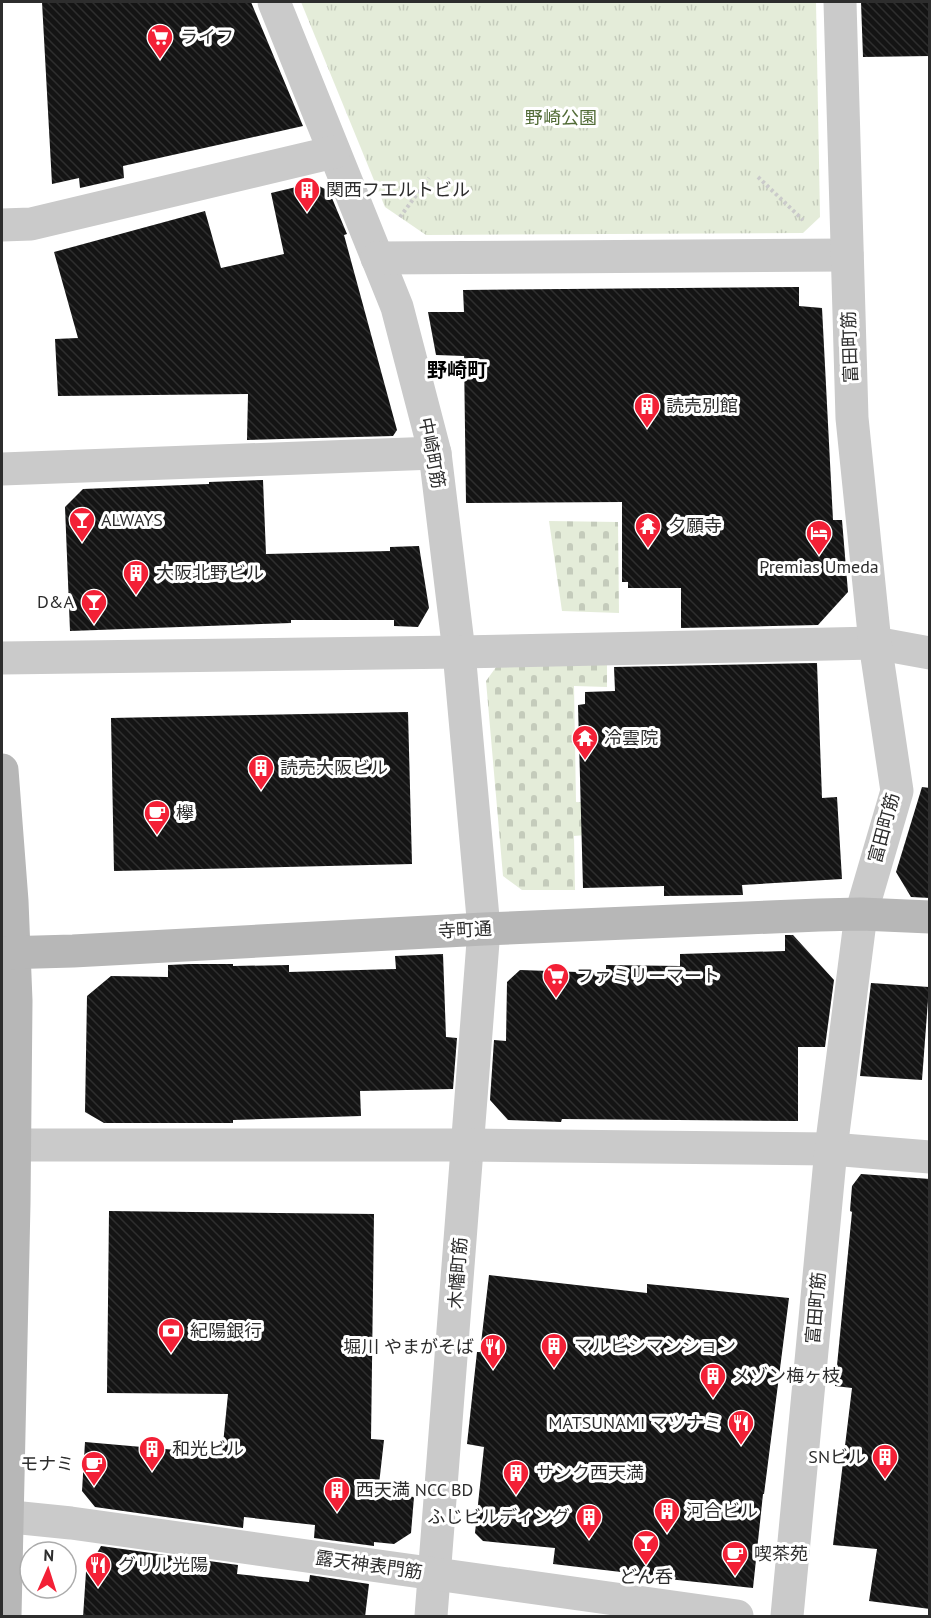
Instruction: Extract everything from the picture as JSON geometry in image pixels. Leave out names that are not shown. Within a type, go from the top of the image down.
[{"type":"street","name":"中崎町筋","points":[[274,2],[397,307],[435,453],[459,652],[484,929]]},
{"type":"street","name":"富田町筋","points":[[787,1617],[831,1149],[861,914],[897,791],[875,643],[852,418],[840,2]]},
{"type":"street","points":[[2,225],[32,224],[334,152]]},
{"type":"street","points":[[377,258],[847,255]]},
{"type":"street","points":[[2,469],[435,453]]},
{"type":"street","points":[[2,658],[459,652],[875,643],[930,652]]},
{"type":"street","points":[[2,770],[12,901],[8,952],[14,1145],[8,1204],[5,1617]]},
{"type":"street","name":"寺町通","points":[[8,952],[73,951],[484,929],[861,914],[930,917]]},
{"type":"street","name":"木幡町筋","points":[[431,1617],[484,929]]},
{"type":"street","points":[[14,1145],[468,1145],[831,1149],[930,1156]]},
{"type":"street","name":"露天神表門筋","points":[[4,1516],[71,1523],[737,1617]]},
{"type":"path","points":[[397,220],[429,177]]},
{"type":"path","points":[[758,177],[805,223]]},
{"type":"green space","name":"野崎公園","points":[[301,2],[816,2],[820,217],[803,233],[426,235],[385,207]]},
{"type":"green space","points":[[549,521],[618,522],[619,613],[562,611]]},
{"type":"green space","points":[[607,661],[607,687],[574,686],[576,802],[597,803],[597,834],[574,836],[575,890],[522,890],[503,876],[486,681],[499,663]]},
{"type":"building","name":"ライフ","points":[[42,2],[251,2],[303,126],[123,166],[124,178],[80,188],[79,178],[52,184]]},
{"type":"building","points":[[861,2],[930,2],[930,56],[863,57]]},
{"type":"building","points":[[313,183],[329,191],[347,234],[344,235],[397,430],[393,436],[247,440],[248,394],[58,396],[55,339],[78,338],[54,252],[205,211],[221,268],[284,254],[271,193]]},
{"type":"building","name":"読売別館","points":[[799,287],[799,306],[822,308],[833,520],[842,520],[848,592],[818,625],[681,628],[681,588],[628,588],[628,582],[622,582],[622,502],[466,503],[464,356],[436,355],[428,312],[464,312],[463,290]]},
{"type":"building","points":[[263,480],[266,554],[390,551],[390,547],[419,546],[429,608],[418,627],[394,626],[394,620],[291,620],[291,623],[70,631],[65,507],[83,489]]},
{"type":"building","points":[[817,663],[822,798],[837,797],[842,879],[742,885],[743,895],[664,896],[664,886],[583,888],[578,705],[585,704],[585,692],[615,691],[614,667]]},
{"type":"building","name":"読売大阪ビル","points":[[408,712],[412,864],[114,871],[111,718]]},
{"type":"building","points":[[922,787],[930,788],[930,898],[911,897],[896,872]]},
{"type":"building","points":[[785,935],[793,935],[834,980],[825,1047],[798,1047],[798,1121],[562,1119],[561,1122],[508,1120],[490,1100],[494,1040],[506,1041],[507,982],[520,970],[606,973],[606,965],[680,966],[680,954],[785,951]]},
{"type":"building","points":[[443,954],[446,1037],[457,1038],[453,1089],[360,1091],[361,1116],[233,1120],[233,1123],[104,1123],[85,1112],[87,996],[111,976],[168,977],[168,965],[190,964],[289,965],[289,972],[396,969],[395,956]]},
{"type":"building","points":[[871,983],[929,987],[922,1080],[860,1076]]},
{"type":"building","points":[[861,1174],[930,1179],[930,1609],[869,1601],[877,1549],[833,1545],[852,1388],[835,1386],[852,1212],[850,1211],[852,1186]]},
{"type":"building","points":[[109,1211],[374,1214],[371,1439],[384,1440],[378,1493],[414,1497],[411,1533],[394,1544],[374,1542],[374,1546],[314,1538],[315,1525],[244,1517],[243,1528],[95,1507],[82,1491],[85,1442],[222,1454],[228,1394],[107,1393]]},
{"type":"building","points":[[489,1275],[647,1293],[647,1284],[789,1298],[753,1588],[621,1574],[621,1572],[553,1564],[555,1548],[483,1541],[475,1533],[484,1447],[467,1444],[477,1352],[480,1352]]},
{"type":"building","points":[[101,1546],[238,1565],[237,1574],[309,1582],[310,1575],[369,1584],[365,1617],[83,1617],[86,1572]]},
{"type":"place","name":"ライフ","points":[[160,60]]},
{"type":"place","name":"関西フエルトビル","points":[[307,213]]},
{"type":"place","name":"読売別館","points":[[647,429]]},
{"type":"place","name":"ALWAYS","points":[[82,543]]},
{"type":"place","name":"夕願寺","points":[[648,549]]},
{"type":"place","name":"Premias Umeda","points":[[819,556]]},
{"type":"place","name":"大阪北野ビル","points":[[136,596]]},
{"type":"place","name":"D&A","points":[[94,625]]},
{"type":"place","name":"冷雲院","points":[[585,761]]},
{"type":"place","name":"読売大阪ビル","points":[[261,791]]},
{"type":"place","name":"欅","points":[[157,836]]},
{"type":"place","name":"ファミリーマート","points":[[556,999]]},
{"type":"place","name":"紀陽銀行","points":[[171,1354]]},
{"type":"place","name":"マルビシマンション","points":[[554,1369]]},
{"type":"place","name":"堀川 やまがそば","points":[[493,1370]]},
{"type":"place","name":"メゾン梅ヶ枝","points":[[713,1399]]},
{"type":"place","name":"MATSUNAMI マツナミ","points":[[741,1446]]},
{"type":"place","name":"和光ビル","points":[[152,1472]]},
{"type":"place","name":"SNビル","points":[[885,1480]]},
{"type":"place","name":"モナミ","points":[[94,1487]]},
{"type":"place","name":"サンク西天満","points":[[516,1496]]},
{"type":"place","name":"西天満 NCC BD","points":[[337,1513]]},
{"type":"place","name":"河合ビル","points":[[667,1534]]},
{"type":"place","name":"ふじビルディング","points":[[589,1540]]},
{"type":"place","name":"どん呑","points":[[646,1566]]},
{"type":"place","name":"喫茶苑","points":[[735,1577]]},
{"type":"place","name":"グリル光陽","points":[[98,1588]]},
{"type":"district","name":"野崎町","points":[[457,370]]}]
